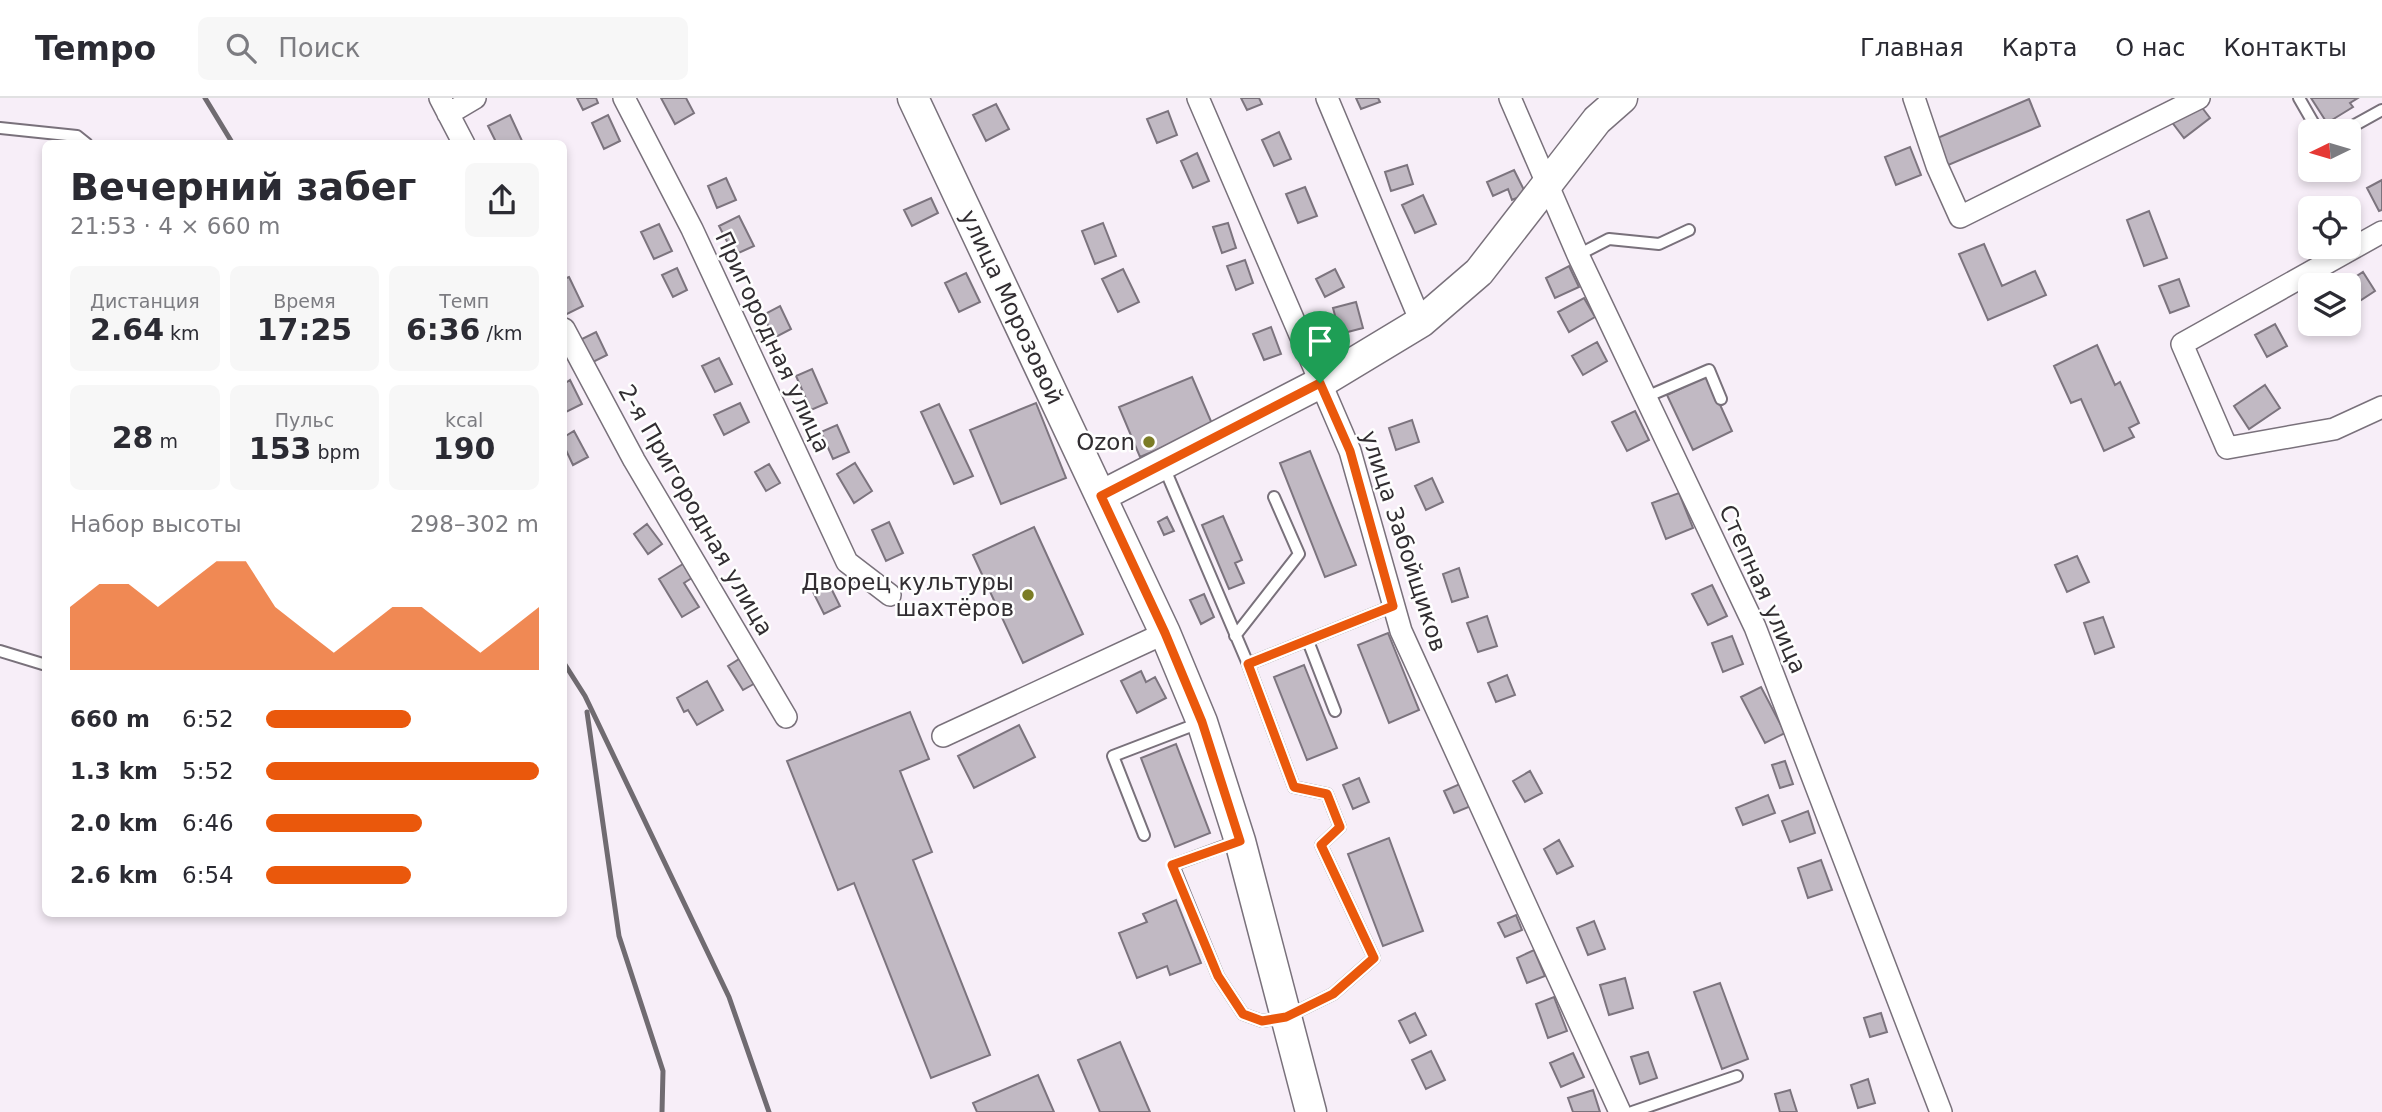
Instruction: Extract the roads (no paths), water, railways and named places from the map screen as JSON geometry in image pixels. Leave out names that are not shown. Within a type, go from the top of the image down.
[{"type":"main road","name":"улица Морозовой","points":[[913,98],[1165,633],[1202,722],[1240,841],[1311,1112]]},
{"type":"main road","points":[[1101,496],[1320,383],[1421,322],[1479,272],[1597,120],[1622,98]]},
{"type":"street","points":[[462,140],[444,106],[475,98]]},
{"type":"street","name":"Пригородная улица","points":[[624,98],[692,229],[847,562],[890,595]]},
{"type":"street","name":"улица Забойщиков","points":[[1198,98],[1350,451],[1401,631],[1620,1112]]},
{"type":"street","points":[[1326,98],[1421,322]]},
{"type":"street","name":"Степная улица","points":[[1510,98],[1578,255],[1755,626],[1941,1112]]},
{"type":"street","points":[[1914,98],[1937,166],[1960,217],[2199,98]]},
{"type":"street","points":[[2382,232],[2182,344],[2227,448],[2334,429],[2382,407]]},
{"type":"street","name":"2-я Пригородная улица","points":[[567,335],[634,460],[786,717]]},
{"type":"street","points":[[943,736],[1165,633]]},
{"type":"lane","points":[[2299,98],[2311,119]]},
{"type":"lane","points":[[2361,122],[2382,110]]},
{"type":"lane","points":[[0,128],[78,136],[82,140]]},
{"type":"lane","points":[[1578,255],[1609,239],[1659,244],[1689,230]]},
{"type":"lane","points":[[1646,397],[1709,370],[1721,399]]},
{"type":"lane","points":[[1163,464],[1248,664],[1294,787],[1327,794],[1340,827],[1321,845],[1374,958],[1333,994],[1286,1017],[1262,1021],[1243,1014],[1218,976],[1172,865],[1240,841]]},
{"type":"lane","points":[[1235,636],[1299,554],[1274,497]]},
{"type":"lane","points":[[1248,664],[1393,606]]},
{"type":"lane","points":[[1308,640],[1335,711]]},
{"type":"lane","points":[[0,651],[42,664]]},
{"type":"lane","points":[[1144,835],[1113,756],[1202,722]]},
{"type":"lane","points":[[1632,1112],[1737,1076]]},
{"type":"railway","points":[[205,98],[231,140]]},
{"type":"railway","points":[[567,668],[585,696],[729,997],[769,1112]]},
{"type":"railway","points":[[587,712],[619,936],[663,1071],[662,1112]]},
{"type":"place","name":"Ozon","points":[[1149,442]]},
{"type":"place","name":"Дворец культуры шахтёров","points":[[1028,595]]}]
